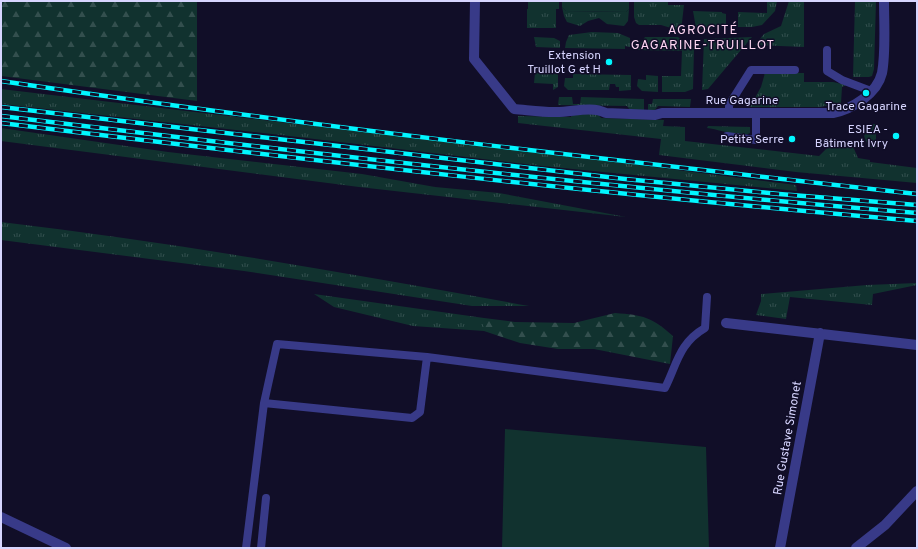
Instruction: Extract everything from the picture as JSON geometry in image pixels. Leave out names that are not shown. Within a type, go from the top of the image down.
[{"type":"street","name":"Rue Gagarine","points":[[474,1],[474,59],[514,109],[552,112],[600,110],[606,113],[622,112],[642,115],[655,115],[662,113],[833,113],[843,111],[871,91],[882,73],[884,1]]},
{"type":"street","points":[[726,322],[917,346]]},
{"type":"street","name":"Rue Gustave Simonet","points":[[780,548],[820,333]]},
{"type":"street","points":[[856,548],[885,524],[917,490]]},
{"type":"street","points":[[1,517],[66,548]]},
{"type":"lane","points":[[827,50],[827,71],[842,80],[871,91]]},
{"type":"lane","points":[[729,113],[729,105],[751,70],[795,70]]},
{"type":"lane","points":[[727,136],[756,140],[756,113]]},
{"type":"lane","points":[[246,548],[264,403],[277,344],[427,357],[665,388],[672,374],[680,351],[696,333],[705,328],[707,296]]},
{"type":"lane","points":[[264,403],[412,418],[420,412],[427,357]]},
{"type":"lane","points":[[261,548],[266,498]]},
{"type":"green space","points":[[1,1],[197,1],[197,101],[1,76]]},
{"type":"green space","points":[[528,1],[559,1],[559,9],[528,9]]},
{"type":"green space","points":[[562,1],[629,1],[629,9],[626,12],[566,11],[562,7]]},
{"type":"green space","points":[[634,1],[668,1],[668,5],[684,5],[681,31],[661,25],[639,25],[636,23],[634,17]]},
{"type":"green space","points":[[767,1],[777,1],[775,11],[762,25],[738,27],[738,12],[767,13]]},
{"type":"green space","points":[[789,1],[804,1],[804,47],[755,45],[764,34],[781,26]]},
{"type":"green space","points":[[855,1],[876,1],[874,69],[872,76],[869,77],[853,77]]},
{"type":"green space","points":[[562,7],[566,11],[626,12],[629,9],[628,21],[624,26],[607,24],[599,18],[588,21],[580,26],[567,22]]},
{"type":"green space","points":[[527,9],[556,9],[556,28],[527,28]]},
{"type":"green space","points":[[693,11],[722,12],[726,14],[726,27],[707,29],[696,28]]},
{"type":"green space","points":[[592,32],[618,33],[630,38],[630,47],[625,46],[625,49],[565,48],[569,35]]},
{"type":"green space","points":[[534,37],[554,38],[560,41],[560,48],[536,47]]},
{"type":"green space","points":[[645,37],[678,37],[694,49],[693,89],[685,92],[662,92],[662,76],[681,76],[682,51],[638,50],[638,47]]},
{"type":"green space","points":[[752,37],[708,89],[702,90],[704,39]]},
{"type":"green space","points":[[535,73],[558,74],[558,87],[553,90],[553,84],[534,83]]},
{"type":"green space","points":[[765,73],[804,73],[804,82],[833,82],[846,85],[842,87],[841,103],[820,107],[750,107],[761,87]]},
{"type":"green space","points":[[573,74],[631,75],[631,90],[619,91],[619,87],[616,87],[615,84],[610,84],[609,90],[568,90],[564,86],[565,78],[573,78]]},
{"type":"green space","points":[[646,75],[658,76],[658,92],[642,91],[637,86],[638,79],[646,80]]},
{"type":"green space","points":[[1,89],[575,157],[796,185],[797,191],[542,166],[1,104]]},
{"type":"green space","points":[[559,97],[572,97],[573,104],[580,104],[581,97],[644,99],[644,111],[630,110],[627,106],[558,105]]},
{"type":"green space","points":[[653,99],[691,99],[690,107],[658,106],[654,111],[648,111],[648,104],[652,104]]},
{"type":"green space","points":[[574,114],[598,114],[601,118],[664,120],[663,126],[685,127],[685,141],[819,156],[833,142],[851,142],[858,158],[870,160],[870,162],[917,168],[917,183],[796,172],[659,155],[661,139],[518,123],[518,116],[571,117]]},
{"type":"green space","points":[[870,124],[876,124],[876,148],[869,148],[864,136]]},
{"type":"green space","points":[[708,126],[750,127],[750,133],[735,134],[707,128]]},
{"type":"green space","points":[[1,128],[168,152],[362,174],[435,187],[499,193],[626,217],[359,187],[1,141]]},
{"type":"green space","points":[[1,222],[200,249],[398,282],[529,306],[472,306],[244,271],[1,240]]},
{"type":"green space","points":[[917,283],[917,285],[873,294],[872,305],[790,297],[786,319],[756,315],[761,301],[761,294],[867,285]]},
{"type":"green space","points":[[314,294],[484,318],[484,331],[413,326],[334,307]]},
{"type":"green space","points":[[615,313],[647,318],[673,336],[670,364],[594,349],[558,349],[520,343],[484,331],[484,318],[515,322],[574,323]]},
{"type":"green space","points":[[505,429],[706,447],[709,548],[502,548]]},
{"type":"railway","points":[[1,81],[344,128],[917,194]]},
{"type":"railway","points":[[1,107],[625,179],[779,194],[917,205]]},
{"type":"railway","points":[[1,116],[459,169],[917,213]]},
{"type":"railway","points":[[1,123],[459,176],[688,200],[917,221]]},
{"type":"place","name":"Extension Truillot G et H","points":[[609,62]]},
{"type":"place","name":"Trace Gagarine","points":[[866,93]]},
{"type":"place","name":"ESIEA - Bâtiment Ivry","points":[[896,136]]},
{"type":"place","name":"Petite Serre","points":[[792,139]]},
{"type":"district","name":"AGROCITÉ GAGARINE-TRUILLOT","points":[[703,36]]}]
